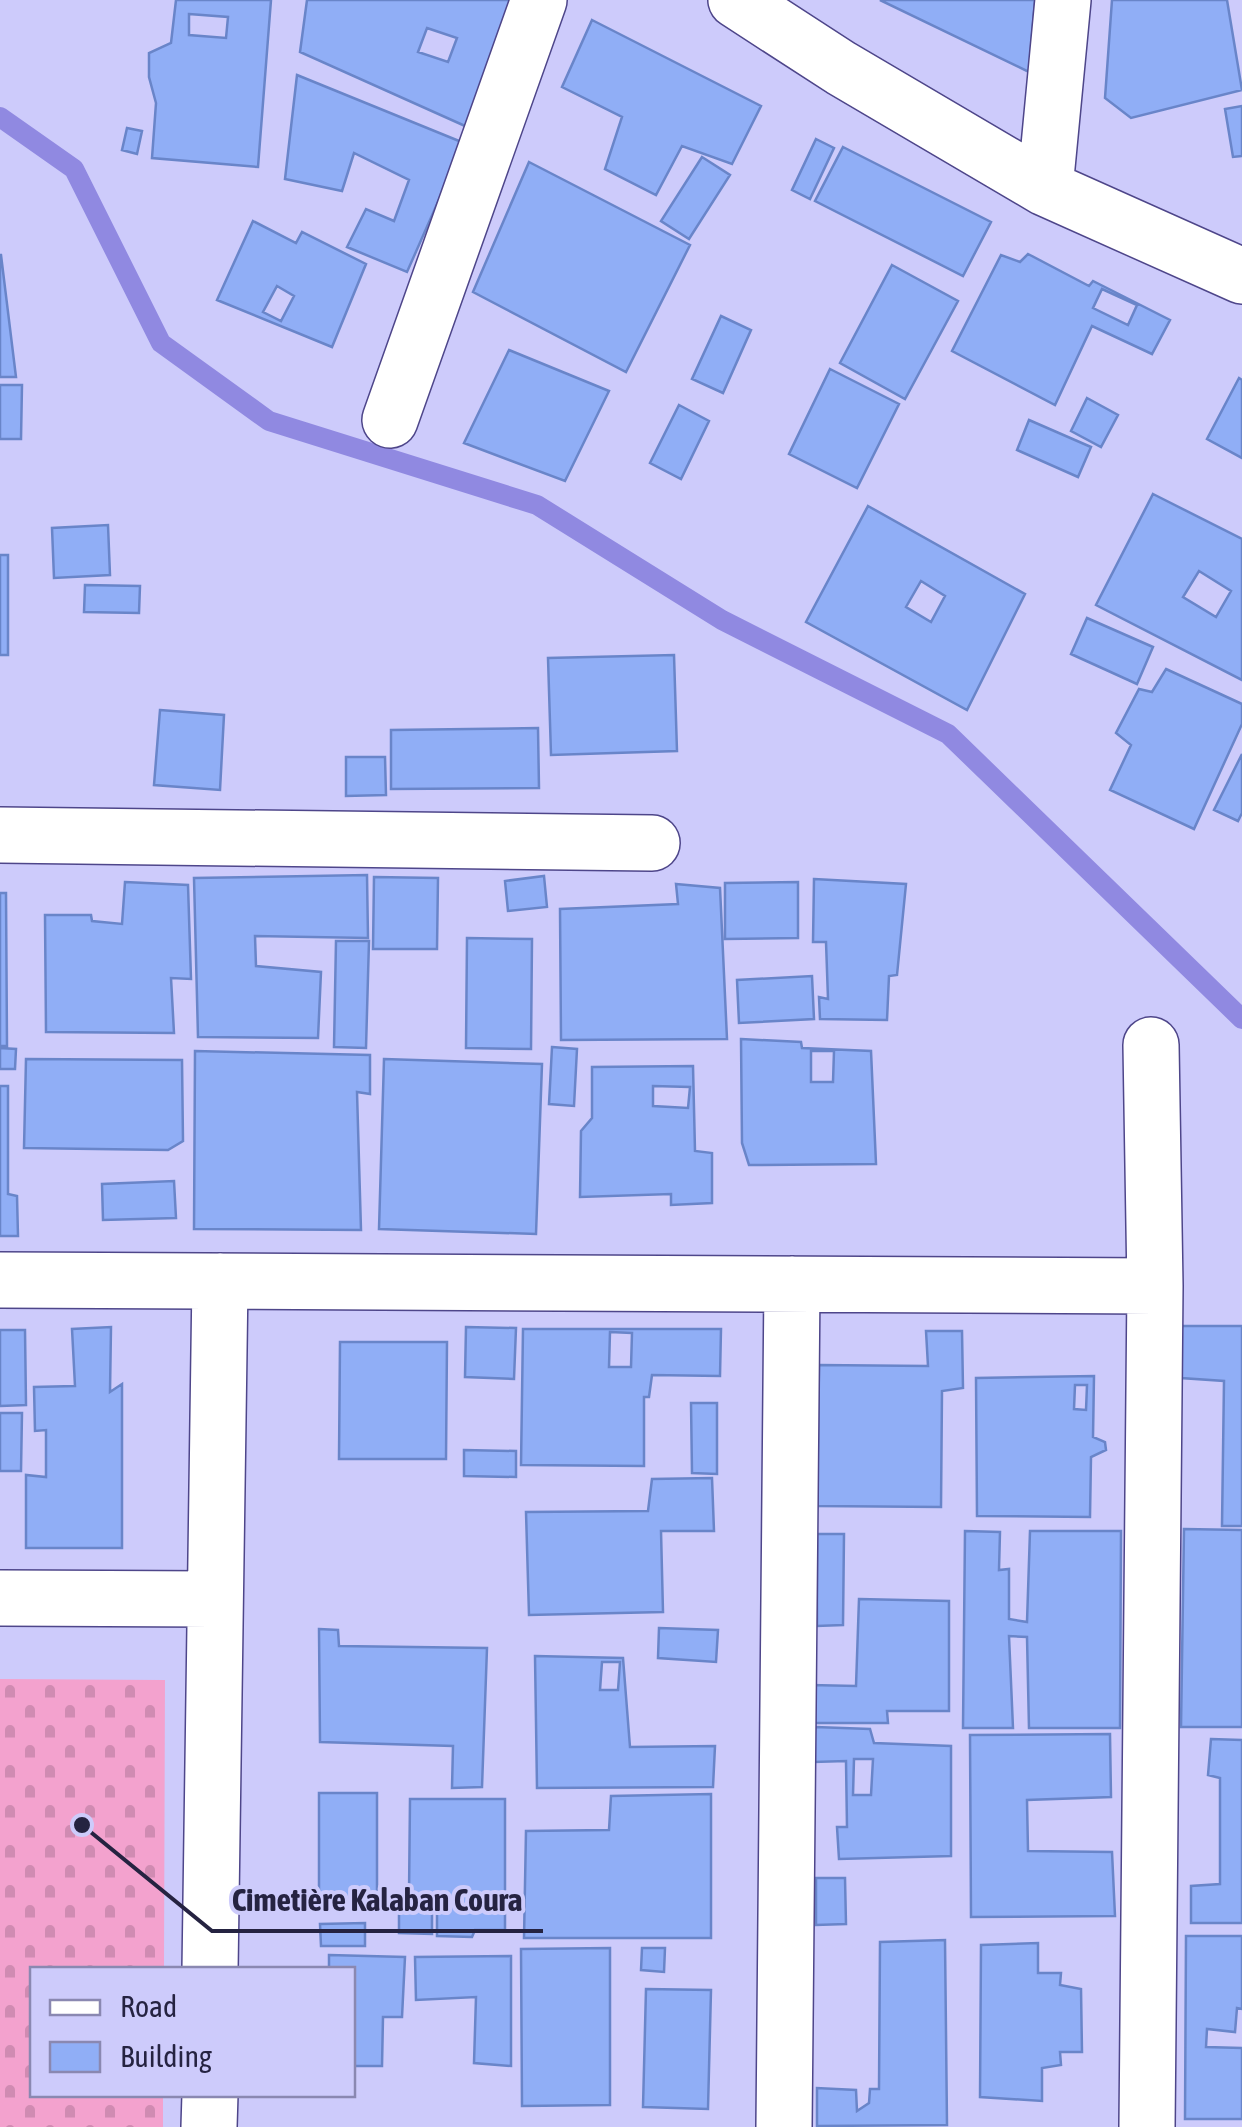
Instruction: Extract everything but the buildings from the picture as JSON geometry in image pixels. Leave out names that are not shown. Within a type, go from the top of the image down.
[{"type":"street","points":[[390,420],[539,0]]},
{"type":"street","points":[[736,0],[840,68],[1045,188],[1242,276]]},
{"type":"street","points":[[1045,188],[1063,0]]},
{"type":"street","points":[[0,835],[652,842]]},
{"type":"street","points":[[1147,2127],[1155,1286],[1151,1045]]},
{"type":"street","points":[[0,1280],[1155,1286]]},
{"type":"street","points":[[210,1967],[212,1599],[220,1281]]},
{"type":"street","points":[[784,2127],[792,1284]]},
{"type":"street","points":[[0,1598],[212,1599]]},
{"type":"street","points":[[209,2127],[210,2097]]},
{"type":"green space","points":[[0,1679],[165,1680],[164,1967],[30,1967],[30,2097],[163,2097],[163,2127],[0,2127]]},
{"type":"waterway","points":[[0,117],[74,169],[161,343],[269,421],[537,505],[722,620],[948,734],[1242,1019]]},
{"type":"place","name":"Cimetière Kalaban Coura","points":[[82,1825]]}]
